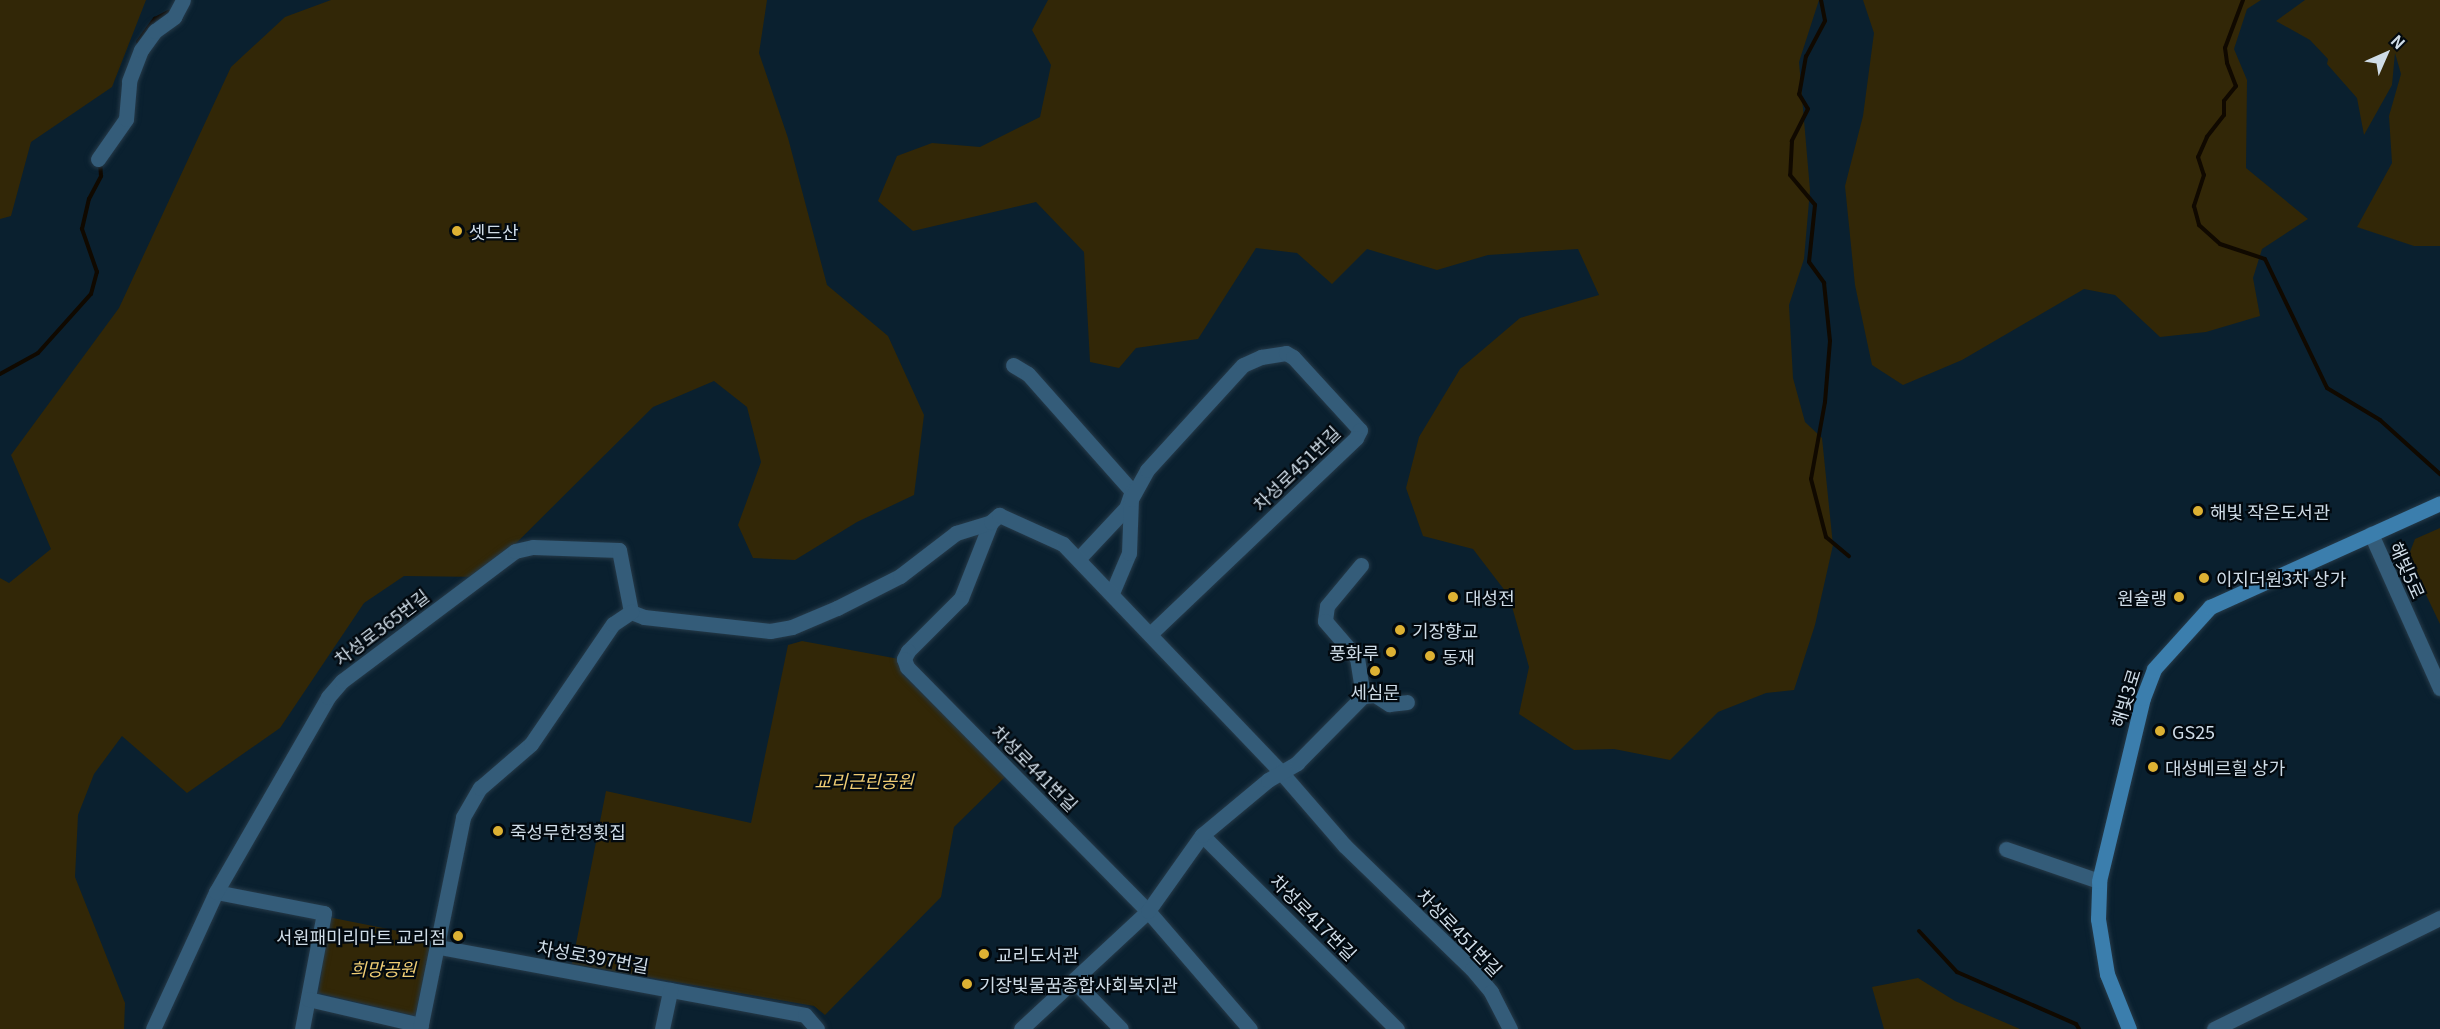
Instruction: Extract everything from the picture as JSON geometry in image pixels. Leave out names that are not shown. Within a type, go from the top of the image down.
[{"type":"street","points":[[100,158],[126,119],[129,81],[141,51],[155,31],[174,16],[183,0]]},
{"type":"street","name":"차성로451번길","points":[[1079,558],[1131,499],[1138,483],[1163,453],[1243,365],[1261,357],[1286,353],[1293,357],[1360,430],[1356,438],[1151,633]]},
{"type":"street","name":"차성로451번길","points":[[1013,365],[1028,374],[1132,491],[1129,553],[1112,593]]},
{"type":"street","name":"해빛3로","points":[[2128,1029],[2107,974],[2098,919],[2099,881],[2143,698],[2154,669],[2210,607],[2440,503]]},
{"type":"street","name":"차성로451번길","points":[[631,612],[644,617],[770,631],[792,627],[837,609],[900,576],[956,533],[991,522],[999,515],[1064,544],[1280,771],[1344,845],[1472,969],[1491,992],[1507,1028]]},
{"type":"street","name":"차성로441번길","points":[[991,522],[961,598],[904,659],[907,667],[1148,911],[1250,1029]]},
{"type":"street","name":"해빛5로","points":[[2371,534],[2440,688]]},
{"type":"street","name":"차성로365번길","points":[[153,1029],[216,891],[334,689],[515,551],[532,547],[619,550],[631,612]]},
{"type":"street","points":[[1361,566],[1327,606],[1325,621],[1357,658],[1363,696]]},
{"type":"street","points":[[308,999],[420,1027],[439,947],[461,825],[469,806],[480,788],[531,744],[613,624],[631,612]]},
{"type":"street","points":[[1021,1029],[1148,911],[1202,835],[1280,771],[1297,763],[1363,696],[1375,695],[1389,704],[1407,702]]},
{"type":"street","name":"차성로417번길","points":[[1202,835],[1397,1029]]},
{"type":"street","points":[[2006,849],[2099,881]]},
{"type":"street","points":[[216,891],[324,913],[302,1029]]},
{"type":"street","points":[[2214,1029],[2440,918]]},
{"type":"street","name":"차성로397번길","points":[[439,947],[805,1015],[817,1029]]},
{"type":"street","points":[[1074,981],[1121,1029]]},
{"type":"street","points":[[662,1029],[670,990]]},
{"type":"green space","points":[[0,0],[146,0],[112,87],[31,142],[11,216],[0,219]]},
{"type":"green space","points":[[331,0],[767,0],[759,53],[788,138],[827,285],[888,336],[924,415],[914,495],[857,522],[795,560],[753,558],[738,525],[761,462],[747,407],[714,381],[653,407],[482,577],[404,576],[364,603],[280,728],[187,793],[122,736],[94,774],[78,815],[75,877],[125,1003],[124,1029],[0,1029],[0,578],[9,583],[51,549],[11,455],[119,308],[231,67],[285,17]]},
{"type":"green space","points":[[1048,0],[1819,0],[1799,62],[1810,190],[1804,259],[1789,305],[1793,378],[1805,422],[1822,438],[1833,545],[1815,625],[1794,690],[1766,693],[1718,712],[1670,760],[1614,749],[1574,750],[1519,714],[1529,667],[1509,596],[1473,549],[1423,536],[1406,488],[1419,437],[1460,369],[1520,318],[1599,295],[1578,249],[1488,255],[1437,270],[1367,249],[1332,284],[1297,253],[1256,248],[1198,339],[1136,348],[1119,368],[1090,362],[1084,252],[1036,202],[913,231],[878,201],[897,156],[932,143],[980,147],[1040,117],[1051,65],[1032,30]]},
{"type":"green space","points":[[1863,0],[2261,0],[2247,9],[2234,49],[2247,80],[2246,168],[2308,219],[2262,249],[2253,278],[2260,316],[2206,332],[2160,337],[2115,295],[2084,289],[1962,360],[1903,385],[1872,365],[1855,285],[1845,186],[1863,116],[1874,33]]},
{"type":"green space","points":[[2305,0],[2440,0],[2440,246],[2414,246],[2357,227],[2392,163],[2389,116],[2401,74],[2395,53],[2392,85],[2364,135],[2357,98],[2327,64],[2328,59],[2310,40],[2276,21]]},
{"type":"green space","points":[[2440,528],[2440,624],[2408,557],[2415,539]]},
{"type":"green space","name":"교리근린공원","points":[[802,641],[899,659],[902,674],[1006,776],[954,827],[941,897],[825,1015],[814,1006],[572,964],[606,791],[751,823],[788,645]]},
{"type":"green space","name":"희망공원","points":[[328,917],[433,938],[415,1016],[319,993]]},
{"type":"green space","points":[[1918,978],[1955,1001],[2020,1029],[1884,1029],[1872,987]]},
{"type":"waterway","points":[[1821,0],[1825,21],[1806,56],[1799,94],[1808,109],[1792,141],[1790,175],[1815,205],[1809,262],[1824,283],[1830,341],[1825,402],[1811,479],[1826,537],[1849,556]]},
{"type":"waterway","points":[[2243,0],[2225,48],[2227,63],[2236,86],[2224,101],[2224,115],[2207,137],[2198,157],[2204,175],[2194,206],[2199,225],[2220,244],[2265,259],[2327,388],[2380,420],[2440,474]]},
{"type":"waterway","points":[[138,42],[155,19],[168,12]]},
{"type":"waterway","points":[[0,374],[38,353],[91,294],[97,272],[82,229],[89,199],[101,176],[100,163]]},
{"type":"waterway","points":[[1919,931],[1957,972],[2076,1024],[2079,1029]]},
{"type":"place","name":"셋드산","points":[[457,231]]},
{"type":"place","name":"해빛 작은도서관","points":[[2198,511]]},
{"type":"place","name":"이지더원3차 상가","points":[[2204,578]]},
{"type":"place","name":"대성전","points":[[1453,597]]},
{"type":"place","name":"원슐랭","points":[[2179,597]]},
{"type":"place","name":"기장향교","points":[[1400,630]]},
{"type":"place","name":"풍화루","points":[[1391,652]]},
{"type":"place","name":"동재","points":[[1430,656]]},
{"type":"place","name":"세심문","points":[[1375,671]]},
{"type":"place","name":"GS25","points":[[2160,731]]},
{"type":"place","name":"대성베르힐 상가","points":[[2153,767]]},
{"type":"place","name":"죽성무한정횟집","points":[[498,831]]},
{"type":"place","name":"서원패미리마트 교리점","points":[[458,936]]},
{"type":"place","name":"교리도서관","points":[[984,954]]},
{"type":"place","name":"기장빛물꿈종합사회복지관","points":[[967,984]]}]
